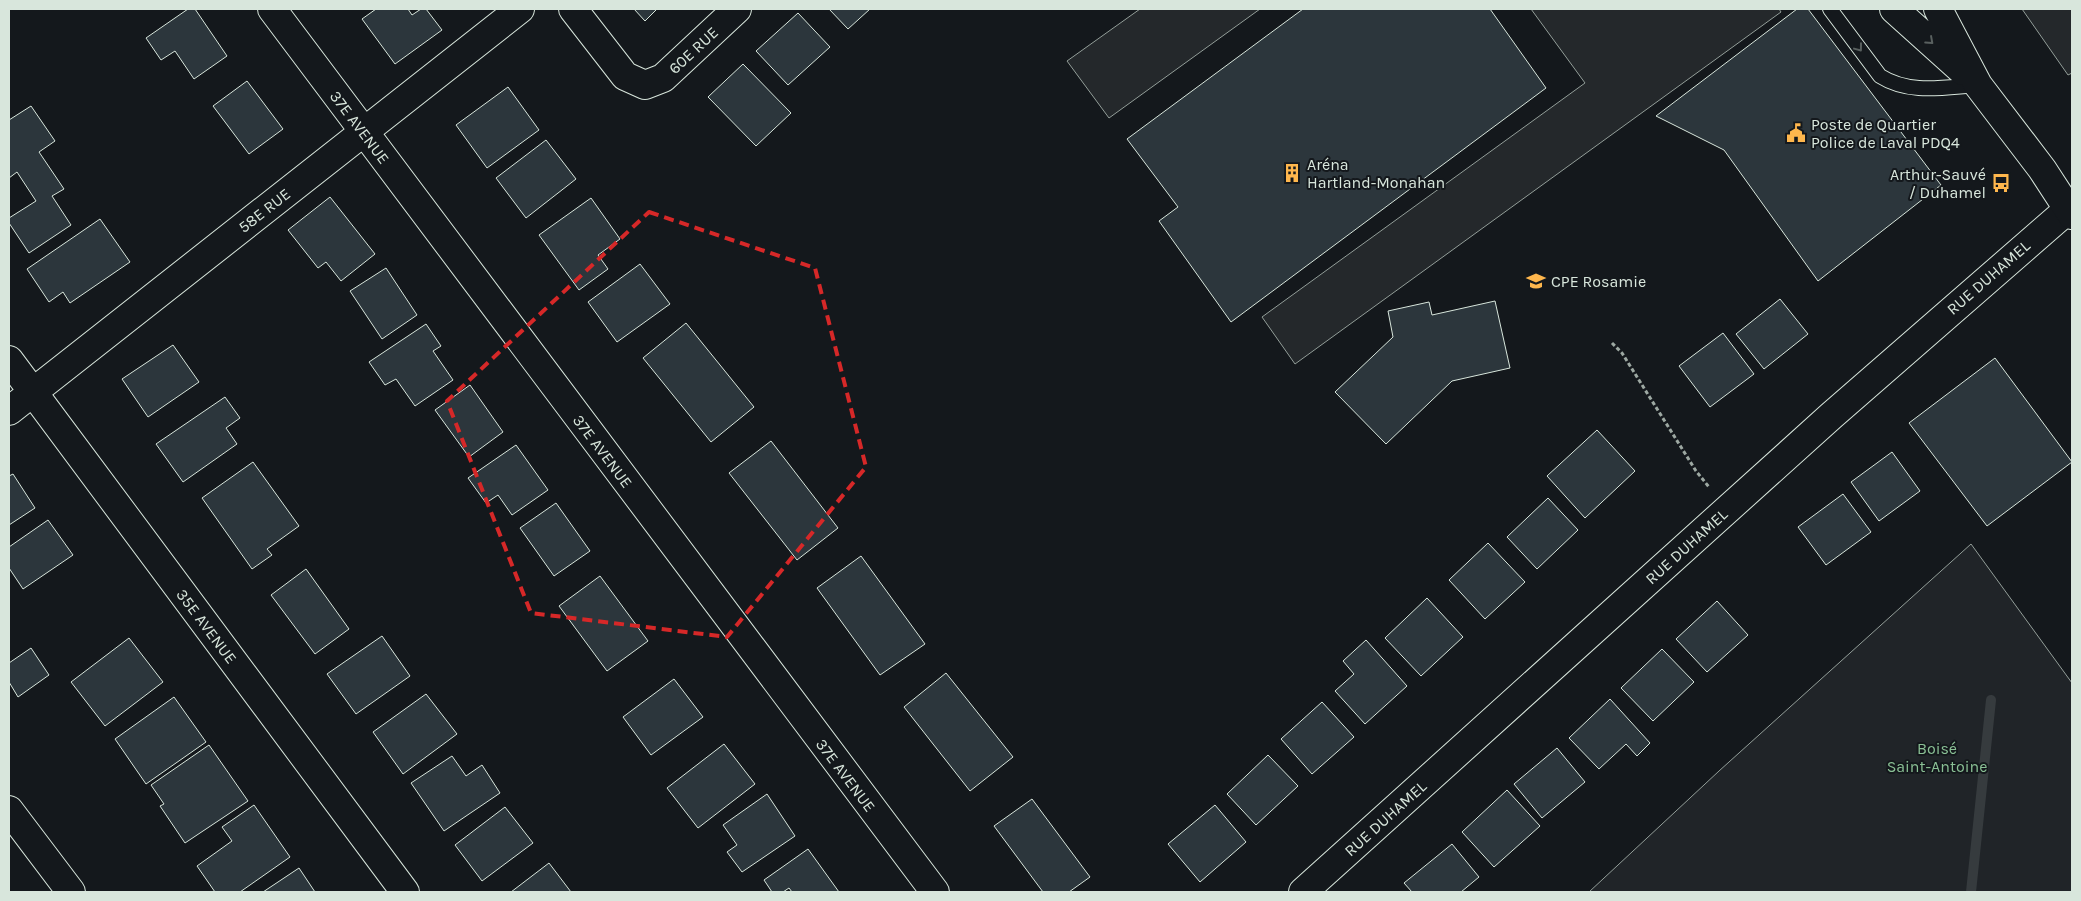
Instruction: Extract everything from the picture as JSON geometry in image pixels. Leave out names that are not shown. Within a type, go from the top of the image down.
[{"type":"street","name":"37E AVENUE","points":[[272,9],[935,892]]},
{"type":"street","name":"58E RUE","points":[[9,412],[520,9]]},
{"type":"street","name":"60E RUE","points":[[573,9],[625,76],[645,85],[663,78],[737,9]]},
{"type":"street","points":[[1894,9],[1978,85]]},
{"type":"street","points":[[1938,9],[1978,85],[2071,210]]},
{"type":"street","name":"RUE DUHAMEL","points":[[1304,892],[1838,410],[2071,210]]},
{"type":"street","name":"35E AVENUE","points":[[9,360],[405,892]]},
{"type":"street","points":[[9,810],[71,892]]},
{"type":"lane","points":[[1830,9],[1880,76],[1889,82],[1919,88],[1978,85]]},
{"type":"path","points":[[1612,343],[1622,352],[1696,472],[1714,493]]},
{"type":"highlighted area","points":[[649,212],[815,268],[866,467],[727,637],[531,613],[447,401]]},
{"type":"green space","name":"Boisé Saint-Antoine","points":[[1971,544],[2072,683],[2072,892],[1589,892],[1719,771]]},
{"type":"shaded area","points":[[1140,9],[1260,9],[1109,118],[1067,61]]},
{"type":"shaded area","points":[[1531,9],[1779,9],[1781,12],[1295,364],[1262,317],[1585,83]]},
{"type":"shaded area","points":[[2022,9],[2072,9],[2072,73],[2068,75]]},
{"type":"building","points":[[188,9],[195,9],[227,56],[194,79],[175,51],[161,60],[146,38]]},
{"type":"building","points":[[376,9],[408,9],[412,15],[421,9],[426,9],[442,30],[395,64],[362,19]]},
{"type":"building","points":[[634,9],[657,9],[645,21]]},
{"type":"building","points":[[829,9],[870,9],[848,29]]},
{"type":"building","name":"Aréna Hartland-Monahan","points":[[1303,9],[1490,9],[1546,88],[1231,322],[1159,221],[1178,207],[1127,139]]},
{"type":"building","name":"Poste de Quartier Police de Laval PDQ4","points":[[1797,9],[1808,9],[1941,185],[1818,281],[1724,150],[1656,116]]},
{"type":"building","points":[[798,13],[830,47],[788,85],[756,51]]},
{"type":"building","points":[[743,64],[791,113],[756,146],[708,97]]},
{"type":"building","points":[[247,81],[283,129],[249,154],[213,106]]},
{"type":"building","points":[[508,87],[539,130],[487,168],[456,125]]},
{"type":"building","points":[[31,106],[55,141],[39,152],[64,189],[52,196],[71,225],[29,253],[9,223],[9,218],[36,201],[17,172],[9,178],[9,120]]},
{"type":"building","points":[[546,140],[576,179],[526,218],[496,178]]},
{"type":"building","points":[[330,197],[375,254],[341,281],[326,262],[318,268],[288,230]]},
{"type":"building","points":[[591,198],[620,239],[598,255],[608,269],[579,290],[539,235]]},
{"type":"building","points":[[100,219],[130,262],[70,303],[63,292],[49,302],[27,269]]},
{"type":"building","points":[[640,264],[670,304],[617,342],[588,302]]},
{"type":"building","points":[[386,268],[417,315],[382,339],[350,291]]},
{"type":"building","points":[[1780,299],[1808,334],[1764,369],[1736,334]]},
{"type":"building","points":[[1495,301],[1510,368],[1452,381],[1386,444],[1335,392],[1393,337],[1388,311],[1429,302],[1432,315]]},
{"type":"building","points":[[686,323],[754,407],[711,442],[643,358]]},
{"type":"building","points":[[426,324],[441,346],[433,351],[453,380],[415,406],[396,379],[385,385],[369,362]]},
{"type":"building","points":[[1723,333],[1754,374],[1710,407],[1679,366]]},
{"type":"building","points":[[173,345],[199,382],[148,417],[122,379]]},
{"type":"building","points":[[1995,358],[2072,462],[1987,526],[1909,423]]},
{"type":"building","points":[[470,385],[503,432],[469,457],[435,410]]},
{"type":"building","points":[[225,397],[240,418],[226,428],[237,444],[183,482],[156,444]]},
{"type":"building","points":[[1597,430],[1635,471],[1585,518],[1547,476]]},
{"type":"building","points":[[771,441],[838,528],[797,560],[729,473]]},
{"type":"building","points":[[516,445],[548,490],[512,515],[498,495],[486,503],[468,478]]},
{"type":"building","points":[[1892,452],[1920,491],[1879,521],[1851,482]]},
{"type":"building","points":[[253,462],[299,526],[267,549],[272,555],[252,569],[202,498]]},
{"type":"building","points":[[13,474],[35,508],[9,525],[9,476]]},
{"type":"building","points":[[1843,494],[1871,532],[1826,565],[1798,527]]},
{"type":"building","points":[[1548,498],[1578,530],[1537,569],[1507,537]]},
{"type":"building","points":[[556,503],[590,551],[554,576],[520,528]]},
{"type":"building","points":[[48,520],[73,555],[23,589],[9,568],[9,547]]},
{"type":"building","points":[[1488,543],[1525,582],[1485,619],[1449,580]]},
{"type":"building","points":[[861,556],[925,644],[880,675],[817,588]]},
{"type":"building","points":[[306,569],[349,629],[315,654],[271,595]]},
{"type":"building","points":[[600,576],[648,641],[607,671],[559,606]]},
{"type":"building","points":[[1427,598],[1463,637],[1421,676],[1385,638]]},
{"type":"building","points":[[1717,601],[1748,635],[1707,672],[1676,639]]},
{"type":"building","points":[[382,636],[410,676],[356,714],[327,674]]},
{"type":"building","points":[[129,638],[163,682],[105,726],[71,682]]},
{"type":"building","points":[[1366,640],[1407,686],[1365,724],[1335,691],[1354,674],[1343,661]]},
{"type":"building","points":[[31,648],[49,675],[18,697],[9,682],[9,663]]},
{"type":"building","points":[[1662,649],[1694,682],[1653,721],[1621,688]]},
{"type":"building","points":[[946,673],[1013,757],[970,791],[904,707]]},
{"type":"building","points":[[674,679],[703,717],[651,755],[623,717]]},
{"type":"building","points":[[426,694],[457,734],[403,774],[373,732]]},
{"type":"building","points":[[174,697],[206,742],[146,784],[115,739]]},
{"type":"building","points":[[1610,699],[1650,743],[1637,756],[1626,744],[1599,769],[1569,738]]},
{"type":"building","points":[[1322,702],[1354,737],[1312,774],[1281,739]]},
{"type":"building","points":[[724,744],[755,784],[698,828],[667,788]]},
{"type":"building","points":[[209,745],[248,801],[185,843],[160,806],[164,804],[151,785]]},
{"type":"building","points":[[1557,748],[1585,782],[1542,818],[1514,784]]},
{"type":"building","points":[[1268,755],[1298,786],[1256,825],[1227,794]]},
{"type":"building","points":[[452,756],[466,776],[482,765],[500,793],[444,831],[411,783]]},
{"type":"building","points":[[1507,790],[1540,826],[1494,867],[1462,832]]},
{"type":"building","points":[[767,794],[795,836],[742,872],[727,852],[737,845],[723,825]]},
{"type":"building","points":[[1032,799],[1090,877],[1069,892],[1043,892],[994,826]]},
{"type":"building","points":[[254,805],[290,857],[240,892],[215,892],[197,866],[232,841],[222,827]]},
{"type":"building","points":[[1215,805],[1246,842],[1200,882],[1168,844]]},
{"type":"building","points":[[505,807],[533,843],[482,881],[455,845]]},
{"type":"building","points":[[1452,844],[1479,877],[1461,892],[1412,892],[1404,883]]},
{"type":"building","points":[[808,849],[839,892],[792,892],[789,888],[783,892],[772,892],[764,880]]},
{"type":"building","points":[[549,863],[571,892],[511,892]]},
{"type":"building","points":[[299,868],[315,892],[263,892]]},
{"type":"waterway","points":[[1971,892],[1991,700]]},
{"type":"place","name":"Poste de Quartier Police de Laval PDQ4","points":[[1796,133]]},
{"type":"place","name":"Aréna Hartland-Monahan","points":[[1292,173]]},
{"type":"place","name":"Arthur-Sauvé / Duhamel","points":[[2001,183]]},
{"type":"place","name":"CPE Rosamie","points":[[1536,281]]}]
